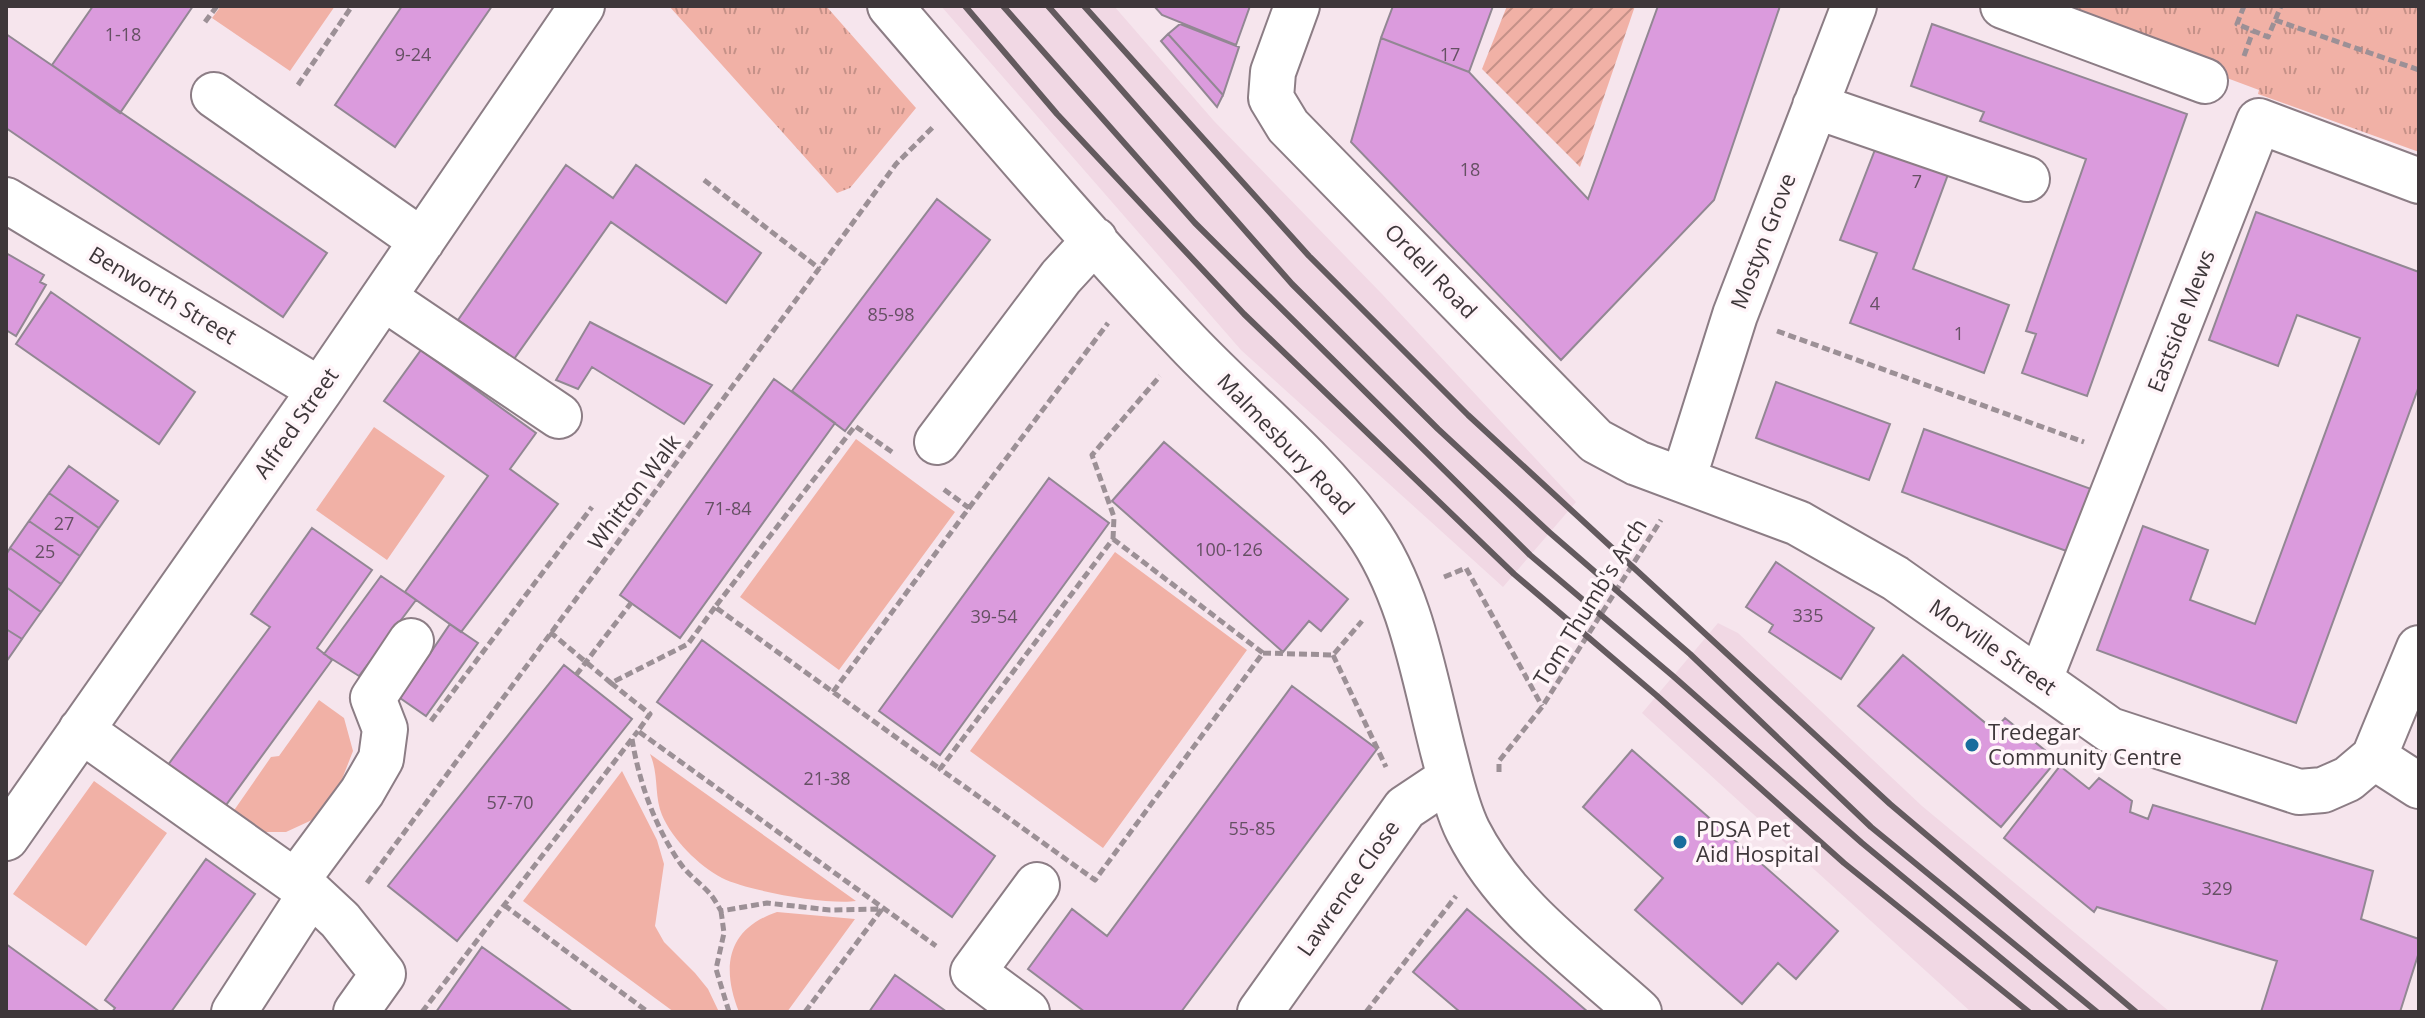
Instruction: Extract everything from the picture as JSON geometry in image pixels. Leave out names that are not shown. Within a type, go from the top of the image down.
[{"type":"street","name":"Alfred Street","points":[[6,838],[384,298],[582,6]]},
{"type":"street","name":"Malmesbury Road","points":[[890,6],[1141,293],[1332,485],[1368,531],[1398,589],[1418,652],[1450,778],[1467,828],[1488,866],[1521,906],[1639,1012]]},
{"type":"street","name":"Ordell Road","points":[[1297,6],[1273,72],[1271,98],[1288,126],[1596,441],[1637,463],[1674,498]]},
{"type":"street","name":"Mostyn Grove","points":[[1674,498],[1735,315],[1854,6]]},
{"type":"street","points":[[2003,6],[2205,81]]},
{"type":"street","points":[[214,95],[422,241]]},
{"type":"street","points":[[1815,106],[2027,179]]},
{"type":"street","name":"Eastside Mews","points":[[2040,679],[2259,121],[2419,181]]},
{"type":"street","name":"Benworth Street","points":[[6,200],[320,390]]},
{"type":"street","points":[[934,461],[1061,277],[1095,240]]},
{"type":"street","points":[[384,298],[559,416]]},
{"type":"street","name":"Morville Street","points":[[1674,498],[1798,523],[1895,578],[2110,730],[2299,792],[2323,790],[2348,779],[2374,757],[2419,648]]},
{"type":"street","points":[[234,1012],[316,898],[362,792],[381,759],[385,729],[373,698],[411,641]]},
{"type":"street","points":[[81,730],[316,898],[383,974],[356,1012]]},
{"type":"street","points":[[2374,757],[2419,786]]},
{"type":"street","name":"Lawrence Close","points":[[1260,1012],[1405,808],[1450,778]]},
{"type":"street","points":[[1027,1012],[973,972],[1037,885]]},
{"type":"path","points":[[205,22],[217,6]]},
{"type":"path","points":[[298,85],[352,6]]},
{"type":"path","points":[[2242,7],[2237,24],[2268,37],[2281,6]]},
{"type":"path","points":[[2275,20],[2419,70]]},
{"type":"path","name":"Whitton Walk","points":[[316,898],[550,632],[896,164],[966,95]]},
{"type":"path","points":[[704,180],[820,269]]},
{"type":"path","points":[[833,692],[1109,322],[1141,293]]},
{"type":"path","points":[[1735,315],[2127,458]]},
{"type":"path","points":[[940,769],[1113,539],[1114,517],[1092,455],[1190,345]]},
{"type":"path","points":[[611,683],[688,644],[855,426],[893,453]]},
{"type":"path","points":[[934,461],[969,508]]},
{"type":"path","name":"Tom Thumb's Arch","points":[[1499,776],[1499,761],[1542,707],[1674,498]]},
{"type":"path","points":[[385,729],[418,739],[592,507]]},
{"type":"path","points":[[1113,539],[1263,653],[1333,655],[1398,589],[1466,568],[1542,707]]},
{"type":"path","points":[[576,675],[631,603]]},
{"type":"path","points":[[715,607],[1095,880],[1263,653]]},
{"type":"path","points":[[422,1012],[650,714],[550,632]]},
{"type":"path","points":[[1333,655],[1405,808]]},
{"type":"path","points":[[638,731],[973,972]]},
{"type":"path","points":[[632,739],[652,809],[667,841],[681,865],[711,895],[721,911],[724,933],[716,969],[729,1012]]},
{"type":"path","points":[[1366,1012],[1457,896]]},
{"type":"path","points":[[721,911],[767,903],[830,910],[883,909]]},
{"type":"path","points":[[504,905],[648,1012]]},
{"type":"path","points":[[805,1012],[883,909]]},
{"type":"shaded area","points":[[941,6],[1114,6],[1214,121],[1382,294],[1576,502],[1503,587],[1241,350]]},
{"type":"shaded area","points":[[1718,623],[1738,633],[1922,806],[2170,1012],[1971,1012],[1642,713]]},
{"type":"green space","points":[[221,6],[335,6],[290,71],[212,18]]},
{"type":"green space","points":[[669,6],[826,6],[916,108],[850,188],[837,193]]},
{"type":"green space","points":[[1507,6],[1635,6],[1580,167],[1482,69]]},
{"type":"green space","points":[[2034,6],[2419,6],[2419,152],[2258,94],[2259,90]]},
{"type":"green space","points":[[374,427],[445,476],[387,560],[316,510]]},
{"type":"green space","points":[[856,439],[955,512],[839,670],[740,597]]},
{"type":"green space","points":[[1115,552],[1247,650],[1103,848],[970,751]]},
{"type":"green space","points":[[319,700],[344,718],[353,751],[337,792],[312,820],[286,832],[256,832],[228,819],[271,757],[279,756]]},
{"type":"green space","points":[[650,754],[856,901],[826,901],[768,892],[734,883],[713,873],[687,851],[667,824],[660,808]]},
{"type":"green space","points":[[622,771],[657,840],[664,864],[655,926],[664,942],[708,989],[719,1012],[674,1012],[523,901]]},
{"type":"green space","points":[[94,781],[167,833],[86,946],[13,894]]},
{"type":"green space","points":[[777,912],[855,919],[787,1012],[739,1012],[730,980],[732,952],[747,928]]},
{"type":"building","points":[[93,6],[193,6],[120,113],[52,65]]},
{"type":"building","points":[[402,6],[492,6],[395,147],[335,105]]},
{"type":"building","points":[[1154,6],[1250,6],[1236,45],[1162,15]]},
{"type":"building","points":[[1393,6],[1493,6],[1469,72],[1381,38]]},
{"type":"building","points":[[1658,6],[1780,6],[1714,200],[1561,360],[1351,142],[1381,38],[1469,72],[1588,199]]},
{"type":"building","points":[[1180,24],[1239,47],[1223,95],[1168,34]]},
{"type":"building","points":[[1932,24],[2187,114],[2087,396],[2022,373],[2036,334],[2026,331],[2086,159],[1980,121],[1984,112],[1911,86]]},
{"type":"building","points":[[6,34],[327,253],[283,317],[6,128]]},
{"type":"building","points":[[1168,34],[1223,95],[1217,107],[1161,41]]},
{"type":"building","points":[[1878,142],[1950,169],[1913,269],[2009,305],[1984,373],[1850,323],[1877,253],[1840,240]]},
{"type":"building","points":[[566,165],[613,198],[636,165],[761,253],[726,303],[611,222],[514,359],[458,320]]},
{"type":"building","points":[[937,199],[990,240],[845,431],[792,391]]},
{"type":"building","points":[[2256,212],[2419,272],[2419,386],[2296,723],[2097,650],[2143,526],[2208,550],[2190,600],[2255,624],[2360,338],[2297,315],[2278,366],[2209,340]]},
{"type":"building","points":[[6,253],[44,275],[40,282],[46,285],[16,336],[6,330]]},
{"type":"building","points":[[51,292],[195,392],[159,444],[16,344]]},
{"type":"building","points":[[590,322],[712,385],[684,424],[592,367],[578,389],[556,380]]},
{"type":"building","points":[[421,350],[536,433],[510,469],[558,504],[461,632],[405,592],[488,476],[384,401]]},
{"type":"building","points":[[774,379],[835,423],[680,638],[620,595]]},
{"type":"building","points":[[1776,382],[1890,424],[1869,480],[1756,438]]},
{"type":"building","points":[[1924,429],[2094,490],[2072,553],[1902,492]]},
{"type":"building","points":[[1164,442],[1348,599],[1321,631],[1309,621],[1283,652],[1112,501]]},
{"type":"building","points":[[69,466],[118,501],[99,528],[49,493]]},
{"type":"building","points":[[1049,478],[1109,523],[940,755],[879,711]]},
{"type":"building","points":[[49,493],[99,528],[80,556],[29,521]]},
{"type":"building","points":[[29,521],[80,556],[61,584],[10,548]]},
{"type":"building","points":[[312,528],[372,570],[317,648],[332,660],[218,816],[162,773],[270,627],[251,614]]},
{"type":"building","points":[[10,548],[61,584],[41,612],[6,587],[6,555]]},
{"type":"building","points":[[1776,562],[1874,628],[1841,679],[1769,632],[1773,625],[1746,607]]},
{"type":"building","points":[[381,576],[416,600],[359,676],[324,654]]},
{"type":"building","points":[[6,587],[41,612],[22,639],[6,629]]},
{"type":"building","points":[[450,624],[478,643],[426,716],[400,698]]},
{"type":"building","points":[[6,629],[22,639],[6,662]]},
{"type":"building","points":[[702,640],[995,856],[952,917],[657,702]]},
{"type":"building","name":"Tredegar Community Centre","points":[[1903,655],[1994,730],[2005,718],[2057,760],[2001,827],[1858,706]]},
{"type":"building","points":[[564,665],[632,719],[457,941],[388,886]]},
{"type":"building","points":[[1292,686],[1377,749],[1181,1012],[1085,1012],[1028,969],[1072,909],[1107,936]]},
{"type":"building","name":"PDSA Pet Aid Hospital","points":[[1632,750],[1838,931],[1796,979],[1778,963],[1742,1004],[1635,910],[1663,878],[1583,807]]},
{"type":"building","points":[[2060,766],[2089,789],[2099,778],[2132,801],[2130,812],[2148,819],[2153,805],[2373,871],[2361,919],[2419,939],[2419,952],[2400,1012],[2261,1012],[2277,961],[2097,907],[2094,912],[2004,838]]},
{"type":"building","points":[[206,859],[255,894],[171,1012],[112,1012],[115,1008],[105,1000]]},
{"type":"building","points":[[1467,909],[1588,1012],[1460,1012],[1413,972]]},
{"type":"building","points":[[6,944],[100,1012],[6,1012]]},
{"type":"building","points":[[482,947],[573,1012],[436,1012]]},
{"type":"building","points":[[895,975],[947,1012],[869,1012]]},
{"type":"railway","points":[[965,6],[1057,114],[1244,314],[1514,574],[1656,695],[1844,863],[2029,1012]]},
{"type":"railway","points":[[1003,6],[1195,223],[1530,555],[1862,843],[2066,1012]]},
{"type":"railway","points":[[1048,6],[1292,284],[1438,429],[1549,532],[1690,654],[1871,827],[2097,1012]]},
{"type":"railway","points":[[1084,6],[1309,256],[1468,415],[1890,804],[2136,1012]]},
{"type":"place","name":"Tredegar Community Centre","points":[[1972,745]]},
{"type":"place","name":"PDSA Pet Aid Hospital","points":[[1680,842]]}]
